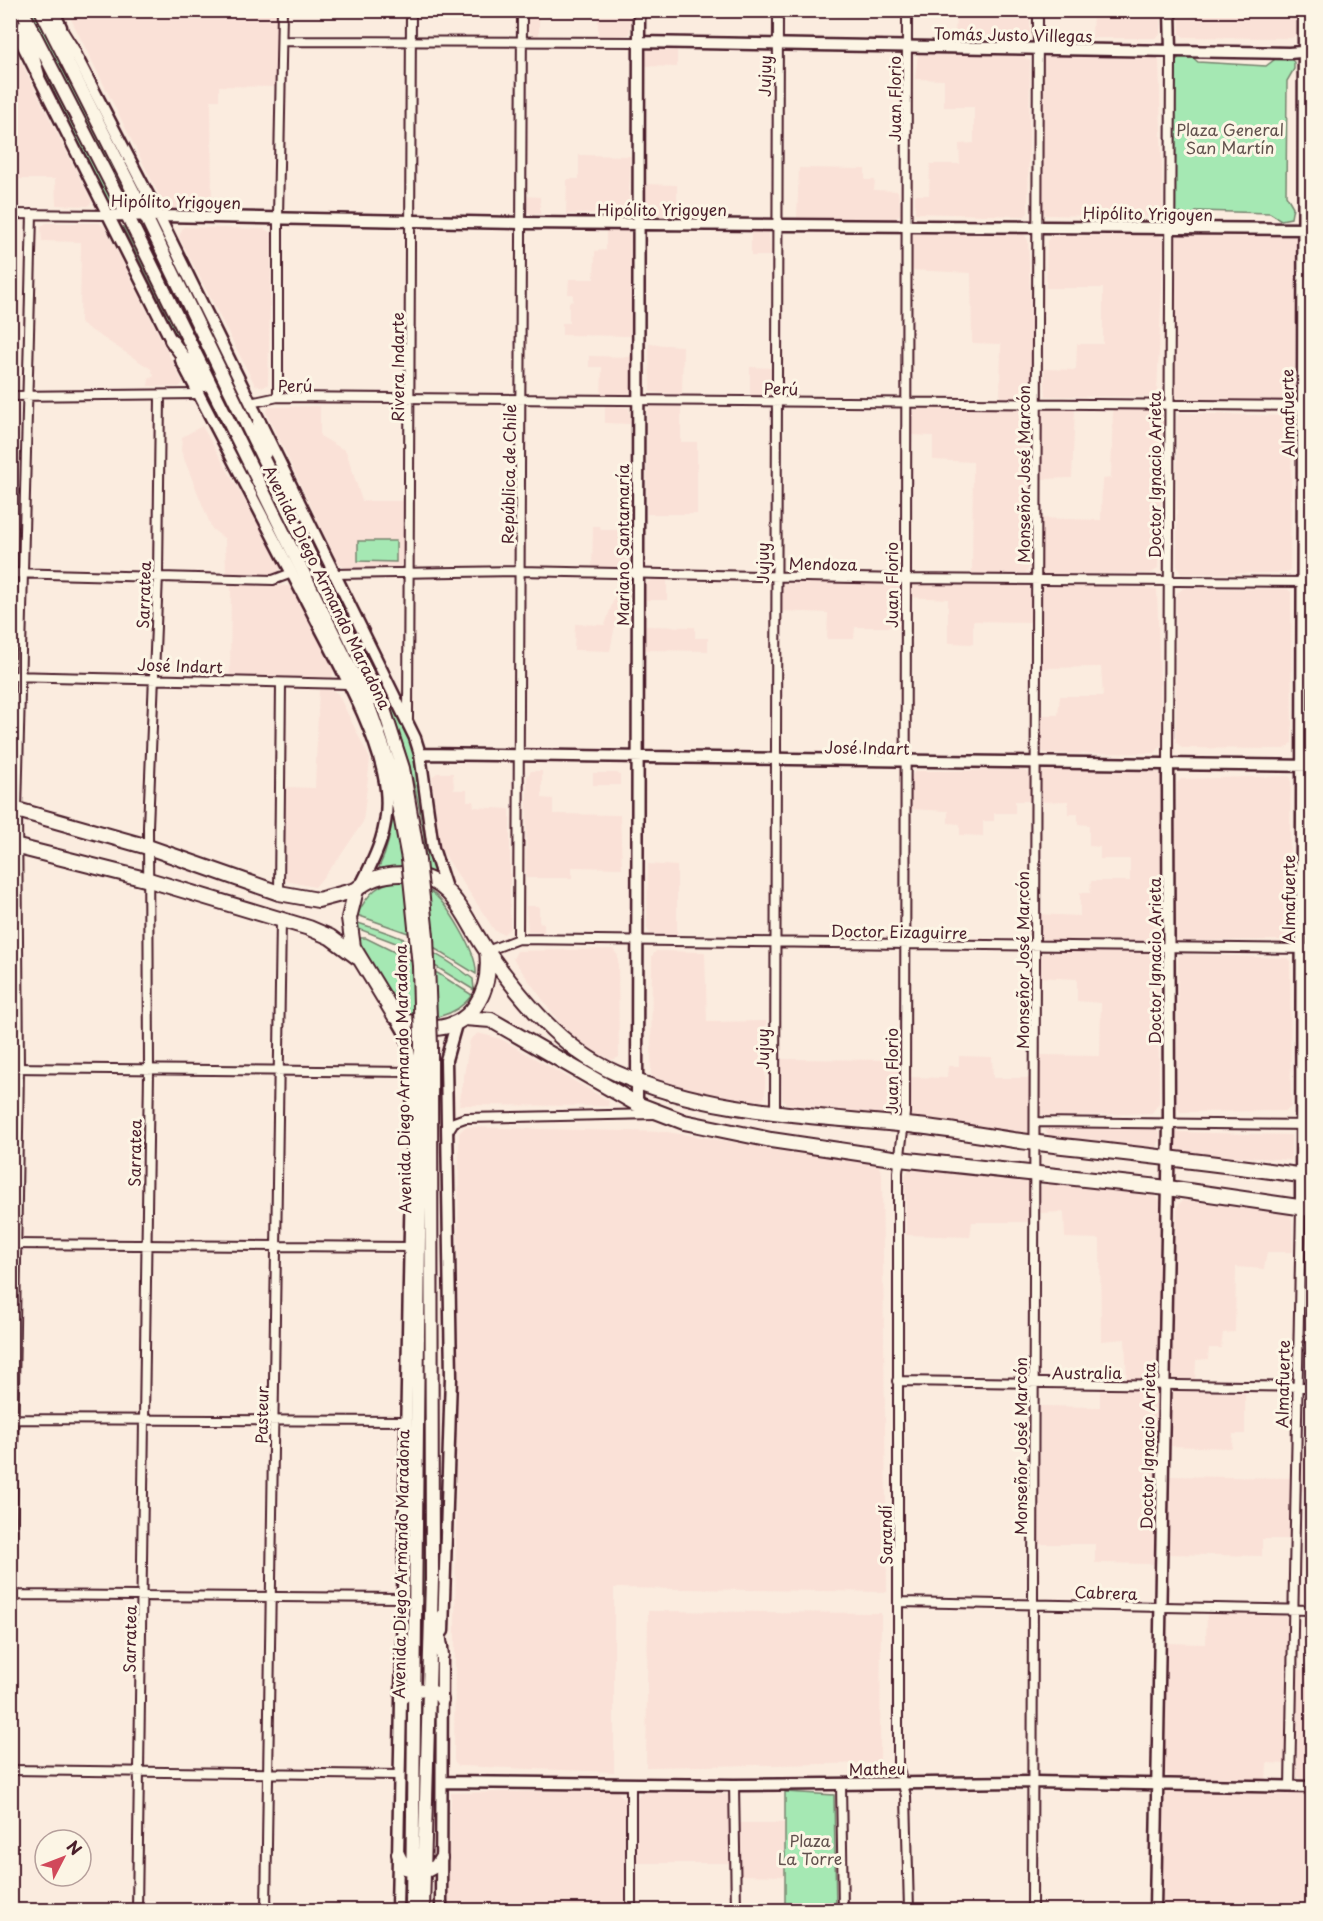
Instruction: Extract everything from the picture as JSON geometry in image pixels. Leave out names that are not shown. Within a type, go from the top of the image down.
[{"type":"highway","points":[[14,809],[148,847],[279,893],[318,900],[359,888],[378,878],[406,874],[422,877],[447,891],[487,951],[539,1016],[569,1046],[595,1062],[671,1093],[775,1115],[904,1125],[1307,1176]]},
{"type":"highway","points":[[14,846],[149,880],[281,920],[330,937],[358,958]]},
{"type":"highway","points":[[359,888],[349,918],[349,931],[358,958],[395,1016],[426,1028],[460,1020],[485,1018],[514,1032],[658,1114],[771,1140],[899,1159],[1168,1188],[1307,1208]]},
{"type":"highway","points":[[460,1020],[482,999],[487,951]]},
{"type":"main road","points":[[20,10],[38,75]]},
{"type":"main road","name":"Avenida Diego Armando Maradona","points":[[20,10],[127,215],[311,583],[368,704],[392,772],[413,860]]},
{"type":"main road","name":"Avenida Diego Armando Maradona","points":[[41,10],[145,215],[383,706],[403,768],[413,860],[426,1045],[432,1579],[430,1691],[418,1872],[412,1911]]},
{"type":"main road","points":[[47,10],[74,52]]},
{"type":"main road","points":[[171,340],[224,412]]},
{"type":"main road","points":[[259,422],[268,469],[297,500]]},
{"type":"main road","name":"Avenida Diego Armando Maradona","points":[[423,1911],[418,1872],[414,1690],[426,1045]]},
{"type":"main road","points":[[404,1520],[418,1447]]},
{"type":"main road","points":[[432,1579],[442,1655]]},
{"type":"main road","points":[[402,1698],[414,1690],[430,1691],[439,1695],[442,1700]]},
{"type":"main road","points":[[398,1854],[405,1868],[418,1872],[436,1866],[441,1858]]},
{"type":"street","name":"Avenida Diego Armando Maradona","points":[[53,10],[159,216],[408,724],[420,754],[433,848],[447,891]]},
{"type":"street","points":[[278,398],[278,217],[282,10]]},
{"type":"street","name":"Rivera Indarte","points":[[408,724],[411,10]]},
{"type":"street","name":"República de Chile","points":[[518,939],[522,10]]},
{"type":"street","name":"Mariano Santamaría","points":[[637,1104],[635,1080],[639,10]]},
{"type":"street","name":"Jujuy","points":[[775,1115],[774,760],[778,10]]},
{"type":"street","name":"Juan Florio","points":[[899,1159],[904,1125],[907,762],[904,579],[908,226],[907,10]]},
{"type":"street","name":"Monseñor José Marcón","points":[[1032,1911],[1038,10]]},
{"type":"street","name":"Doctor Ignacio Arieta","points":[[1155,1911],[1155,1785],[1169,1124],[1170,10]]},
{"type":"street","name":"Almafuerte","points":[[1290,1787],[1296,1387],[1307,1208],[1308,51],[1304,10]]},
{"type":"street","name":"Avenida Diego Armando Maradona","points":[[10,20],[13,31],[110,215],[171,340],[292,573],[366,722],[386,788],[386,825],[382,840],[359,888]]},
{"type":"street","name":"Tomás Justo Villegas","points":[[282,40],[638,42],[1289,53],[1308,51]]},
{"type":"street","name":"Hipólito Yrigoyen","points":[[10,214],[521,223],[1307,229]]},
{"type":"street","points":[[10,1648],[15,1068],[14,809],[21,676],[32,214]]},
{"type":"street","points":[[10,396],[199,394]]},
{"type":"street","name":"Sarratea","points":[[137,1911],[149,1071],[148,847],[158,575],[160,396]]},
{"type":"street","name":"Perú","points":[[250,403],[278,398],[1308,406]]},
{"type":"street","name":"Mendoza","points":[[333,574],[520,571],[904,579],[1308,582]]},
{"type":"street","points":[[10,573],[158,575],[273,580],[292,573]]},
{"type":"street","name":"José Indart","points":[[10,676],[348,684]]},
{"type":"street","points":[[279,893],[281,683]]},
{"type":"street","name":"José Indart","points":[[420,754],[636,755],[774,760],[1308,766]]},
{"type":"street","name":"Pasteur","points":[[267,1911],[281,920]]},
{"type":"street","name":"Doctor Eizaguirre","points":[[487,951],[518,939],[1308,949]]},
{"type":"street","name":"Avenida Diego Armando Maradona","points":[[395,1016],[406,1035],[413,1072],[397,1911]]},
{"type":"street","points":[[441,1911],[442,1655],[451,1377],[446,1060],[460,1020]]},
{"type":"street","points":[[15,1068],[413,1072]]},
{"type":"street","points":[[448,1135],[454,1122],[465,1118],[658,1114]]},
{"type":"street","points":[[1036,1122],[1307,1125]]},
{"type":"street","name":"Sarandí","points":[[899,1159],[898,1765],[906,1796],[909,1911]]},
{"type":"street","points":[[13,1244],[410,1247]]},
{"type":"street","name":"Australia","points":[[897,1381],[1033,1385],[1312,1387]]},
{"type":"street","points":[[12,1419],[405,1421]]},
{"type":"street","points":[[11,1595],[402,1598]]},
{"type":"street","name":"Cabrera","points":[[900,1602],[1312,1610]]},
{"type":"street","points":[[10,1770],[399,1775]]},
{"type":"street","name":"Matheu","points":[[443,1782],[734,1785],[1033,1782],[1312,1787]]},
{"type":"street","points":[[631,1784],[631,1911]]},
{"type":"street","points":[[841,1784],[843,1911]]},
{"type":"street","points":[[734,1785],[736,1911]]},
{"type":"shaded area","points":[[67,11],[278,11],[278,87],[219,86],[219,100],[211,100],[212,208],[169,209],[164,205]]},
{"type":"shaded area","points":[[956,11],[1030,11],[1030,33],[1027,39],[955,36]]},
{"type":"shaded area","points":[[1093,11],[1160,11],[1160,34],[1155,38],[1092,38]]},
{"type":"shaded area","points":[[1179,11],[1296,11],[1296,35],[1292,38],[1184,37],[1180,34]]},
{"type":"shaded area","points":[[527,15],[539,16],[539,36],[533,36],[528,31]]},
{"type":"shaded area","points":[[598,16],[632,16],[629,35],[598,37]]},
{"type":"shaded area","points":[[11,42],[92,202],[88,206],[56,205],[55,179],[11,179]]},
{"type":"shaded area","points":[[654,45],[677,46],[677,67],[644,66],[646,51]]},
{"type":"shaded area","points":[[918,54],[1023,56],[1030,61],[1028,213],[1025,216],[915,213],[915,195],[929,195],[930,164],[960,164],[959,144],[974,143],[974,107],[944,107],[944,80],[915,79]]},
{"type":"shaded area","points":[[1045,56],[1159,58],[1163,209],[1157,217],[1045,215],[1042,212],[1042,60]]},
{"type":"shaded area","points":[[579,155],[631,156],[628,213],[566,214],[567,179],[579,179]]},
{"type":"shaded area","points":[[799,168],[865,169],[865,180],[875,180],[874,190],[898,191],[901,213],[895,219],[797,218]]},
{"type":"shaded area","points":[[644,184],[677,185],[677,217],[648,215],[644,207]]},
{"type":"shaded area","points":[[525,196],[540,197],[540,214],[531,214],[526,210]]},
{"type":"shaded area","points":[[46,223],[99,223],[105,227],[183,383],[179,387],[148,386],[149,379],[154,376],[151,369],[80,323],[81,242],[42,241],[41,227]]},
{"type":"shaded area","points":[[183,227],[264,229],[272,233],[268,384],[264,387],[255,385],[179,237]]},
{"type":"shaded area","points":[[751,228],[769,232],[771,256],[751,256]]},
{"type":"shaded area","points":[[915,228],[1024,234],[1028,240],[1034,398],[1000,399],[1001,344],[972,343],[971,273],[911,270],[910,234]]},
{"type":"shaded area","points":[[606,229],[630,232],[632,238],[631,336],[562,335],[562,323],[569,323],[569,302],[573,301],[573,294],[568,294],[569,279],[594,279],[595,251],[606,250]]},
{"type":"shaded area","points":[[1182,233],[1294,234],[1298,239],[1294,399],[1289,402],[1176,398],[1172,240]]},
{"type":"shaded area","points":[[1157,234],[1164,241],[1157,393],[1154,397],[1046,396],[1044,369],[1076,370],[1077,344],[1103,344],[1103,288],[1046,288],[1047,241],[1051,236]]},
{"type":"shaded area","points":[[1312,234],[1312,403],[1307,401],[1304,395]]},
{"type":"shaded area","points":[[649,344],[683,346],[682,395],[650,392]]},
{"type":"shaded area","points":[[589,356],[631,357],[629,394],[601,396],[602,367],[589,367]]},
{"type":"shaded area","points":[[750,367],[773,368],[772,395],[750,396]]},
{"type":"shaded area","points":[[605,404],[629,408],[631,424],[605,423]]},
{"type":"shaded area","points":[[653,404],[681,405],[681,442],[697,442],[697,514],[647,514],[647,411]]},
{"type":"shaded area","points":[[320,406],[320,436],[346,451],[362,501],[405,501],[405,564],[401,568],[345,568],[338,563],[266,412],[269,407]]},
{"type":"shaded area","points":[[917,407],[1029,409],[1032,412],[1030,566],[1026,573],[972,575],[973,462],[933,460],[933,436],[911,435],[911,413]]},
{"type":"shaded area","points":[[1044,408],[1075,408],[1072,478],[1040,479],[1041,413]]},
{"type":"shaded area","points":[[1113,409],[1158,410],[1164,416],[1158,568],[1152,573],[1043,575],[1039,572],[1039,518],[1101,520],[1102,479],[1111,478]]},
{"type":"shaded area","points":[[1181,413],[1292,416],[1290,569],[1287,573],[1181,574],[1177,566],[1177,415]]},
{"type":"shaded area","points":[[1310,413],[1312,413],[1312,574],[1308,569]]},
{"type":"shaded area","points":[[202,426],[281,563],[280,571],[271,576],[226,573],[225,539],[212,529],[181,451],[182,437]]},
{"type":"shaded area","points":[[593,526],[600,526],[601,530],[631,530],[628,569],[592,571]]},
{"type":"shaded area","points":[[655,578],[667,578],[667,600],[644,600],[646,583]]},
{"type":"shaded area","points":[[784,581],[895,583],[901,587],[900,627],[855,627],[854,639],[827,639],[828,613],[781,611],[781,585]]},
{"type":"shaded area","points":[[1050,582],[1157,589],[1162,745],[1155,753],[1046,754],[1041,751],[1039,715],[1058,715],[1060,696],[1103,696],[1101,667],[1040,668],[1040,589]]},
{"type":"shaded area","points":[[231,583],[291,586],[334,667],[332,678],[327,681],[230,676]]},
{"type":"shaded area","points":[[908,583],[1027,584],[1031,591],[1032,622],[973,621],[973,644],[948,643],[948,599],[907,597]]},
{"type":"shaded area","points":[[618,586],[622,589],[610,651],[574,650],[575,624],[605,625]]},
{"type":"shaded area","points":[[1184,588],[1287,589],[1291,592],[1292,743],[1285,749],[1182,748],[1176,742],[1176,594]]},
{"type":"shaded area","points":[[1312,588],[1312,754],[1310,748],[1310,593]]},
{"type":"shaded area","points":[[644,626],[695,627],[695,638],[708,638],[708,651],[644,650]]},
{"type":"shaded area","points":[[319,689],[332,690],[338,694],[370,759],[363,822],[339,858],[315,887],[286,881],[285,819],[286,787],[315,788]]},
{"type":"shaded area","points":[[1045,768],[1158,772],[1161,775],[1160,929],[1154,941],[1044,940],[1037,934],[1037,914],[1080,916],[1080,893],[1090,893],[1091,881],[1130,881],[1130,859],[1100,859],[1100,847],[1089,846],[1089,825],[1078,824],[1078,814],[1068,814],[1068,801],[1038,802],[1037,774]]},
{"type":"shaded area","points":[[1023,770],[1034,778],[1033,801],[1015,801],[1015,813],[994,813],[994,821],[983,821],[983,836],[960,835],[960,824],[948,823],[948,811],[909,809],[911,777],[915,771]]},
{"type":"shaded area","points":[[531,771],[542,771],[542,798],[553,799],[553,814],[620,815],[622,868],[572,867],[572,878],[526,878],[527,777]]},
{"type":"shaded area","points":[[437,773],[453,773],[454,790],[467,790],[467,801],[473,801],[474,807],[510,809],[510,928],[504,934],[495,931],[440,848],[432,777]]},
{"type":"shaded area","points":[[593,773],[617,773],[620,775],[620,785],[593,785]]},
{"type":"shaded area","points":[[1289,776],[1291,778],[1288,937],[1285,940],[1174,941],[1177,783],[1181,779]]},
{"type":"shaded area","points":[[1312,776],[1312,944],[1309,936],[1308,782]]},
{"type":"shaded area","points":[[648,864],[677,866],[677,935],[650,934],[647,928]]},
{"type":"shaded area","points":[[526,906],[539,906],[539,922],[544,923],[544,932],[528,932]]},
{"type":"shaded area","points":[[613,949],[618,956],[619,1057],[612,1060],[584,1047],[559,1022],[513,959],[517,951]]},
{"type":"shaded area","points":[[1047,950],[1153,952],[1158,956],[1159,1103],[1152,1113],[1044,1117],[1040,1113],[1037,1055],[1100,1056],[1101,1003],[1077,1001],[1077,979],[1037,977],[1037,955]]},
{"type":"shaded area","points":[[656,951],[705,952],[707,1022],[766,1021],[765,1097],[760,1101],[696,1093],[656,1081],[651,1075],[652,956]]},
{"type":"shaded area","points":[[1182,954],[1287,958],[1290,961],[1291,1107],[1286,1111],[1180,1112],[1177,1106],[1178,957]]},
{"type":"shaded area","points":[[478,1033],[501,1039],[609,1101],[608,1106],[459,1105],[470,1040]]},
{"type":"shaded area","points":[[959,1056],[992,1057],[993,1078],[1030,1078],[1030,1132],[1024,1134],[914,1120],[911,1117],[907,1077],[947,1078],[948,1066],[959,1066]]},
{"type":"shaded area","points":[[781,1059],[899,1060],[897,1113],[891,1117],[786,1104],[782,1099]]},
{"type":"shaded area","points":[[465,1127],[667,1132],[877,1163],[882,1173],[887,1592],[614,1588],[614,1772],[459,1766],[454,1761],[459,1133]]},
{"type":"shaded area","points":[[1050,1127],[1153,1127],[1160,1133],[1160,1140],[1155,1149],[1150,1149],[1049,1137],[1045,1129]]},
{"type":"shaded area","points":[[1176,1132],[1291,1135],[1291,1160],[1176,1153]]},
{"type":"shaded area","points":[[911,1166],[1025,1179],[1029,1184],[1029,1222],[972,1222],[970,1237],[906,1235],[905,1175]]},
{"type":"shaded area","points":[[1047,1181],[1155,1196],[1160,1200],[1158,1374],[1152,1381],[1127,1381],[1125,1339],[1101,1341],[1100,1239],[1065,1238],[1064,1212],[1039,1213],[1039,1188]]},
{"type":"shaded area","points":[[1183,1200],[1290,1214],[1292,1220],[1293,1252],[1267,1252],[1264,1269],[1236,1267],[1235,1332],[1223,1333],[1221,1348],[1209,1348],[1208,1359],[1196,1360],[1195,1382],[1172,1381],[1168,1377],[1177,1206]]},
{"type":"shaded area","points":[[1100,1388],[1151,1389],[1156,1393],[1156,1564],[1095,1563],[1095,1544],[1039,1544],[1040,1406],[1100,1407]]},
{"type":"shaded area","points":[[1170,1391],[1245,1392],[1245,1434],[1233,1434],[1232,1448],[1166,1446]]},
{"type":"shaded area","points":[[1303,1452],[1312,1453],[1312,1491],[1302,1491]]},
{"type":"shaded area","points":[[1166,1476],[1293,1478],[1292,1539],[1262,1539],[1262,1556],[1165,1554]]},
{"type":"shaded area","points":[[648,1611],[881,1613],[880,1763],[646,1767]]},
{"type":"shaded area","points":[[1207,1611],[1283,1613],[1289,1620],[1287,1764],[1267,1763],[1266,1783],[1173,1781],[1164,1772],[1165,1643],[1206,1644]]},
{"type":"shaded area","points":[[1298,1670],[1312,1670],[1312,1783],[1306,1783],[1297,1776]]},
{"type":"shaded area","points":[[616,1790],[626,1801],[626,1910],[447,1910],[451,1793]]},
{"type":"shaded area","points":[[1164,1790],[1312,1792],[1312,1910],[1157,1910]]},
{"type":"shaded area","points":[[642,1791],[730,1794],[731,1863],[637,1863],[636,1801]]},
{"type":"shaded area","points":[[740,1823],[785,1823],[785,1876],[740,1875]]},
{"type":"green space","points":[[29,11],[34,11],[130,199],[126,201]]},
{"type":"green space","points":[[38,54],[113,200],[108,201],[42,72]]},
{"type":"green space","name":"Plaza General San Martín","points":[[1180,56],[1192,57],[1198,62],[1266,66],[1278,57],[1287,56],[1294,62],[1294,69],[1287,81],[1286,195],[1293,207],[1291,218],[1281,220],[1270,213],[1197,211],[1188,220],[1184,220],[1181,213],[1175,213],[1173,64]]},
{"type":"green space","points":[[123,227],[126,228],[198,371],[164,318],[166,313]]},
{"type":"green space","points":[[142,232],[145,232],[303,555],[278,510]]},
{"type":"green space","points":[[198,383],[230,434],[362,696],[383,751],[404,854],[426,857],[419,808],[408,761],[392,714],[353,623],[286,491],[307,524],[406,729],[416,757],[435,874],[409,866],[383,870],[379,867],[387,846],[391,825],[391,804],[389,782],[377,740],[361,699]]},
{"type":"green space","points":[[358,541],[396,541],[396,562],[358,561]]},
{"type":"green space","points":[[404,880],[430,891],[445,906],[467,942],[476,974],[411,934],[357,915],[375,890],[387,883]]},
{"type":"green space","points":[[358,923],[389,933],[433,952],[473,979],[474,990],[401,945],[359,929]]},
{"type":"green space","points":[[359,938],[366,938],[439,974],[472,995],[458,1008],[440,1016],[431,1018],[412,1014],[403,1009],[392,996],[363,951]]},
{"type":"green space","points":[[425,1320],[423,1673],[422,1678],[424,1328]]},
{"type":"green space","name":"Plaza La Torre","points":[[785,1792],[834,1795],[836,1910],[785,1910]]}]
